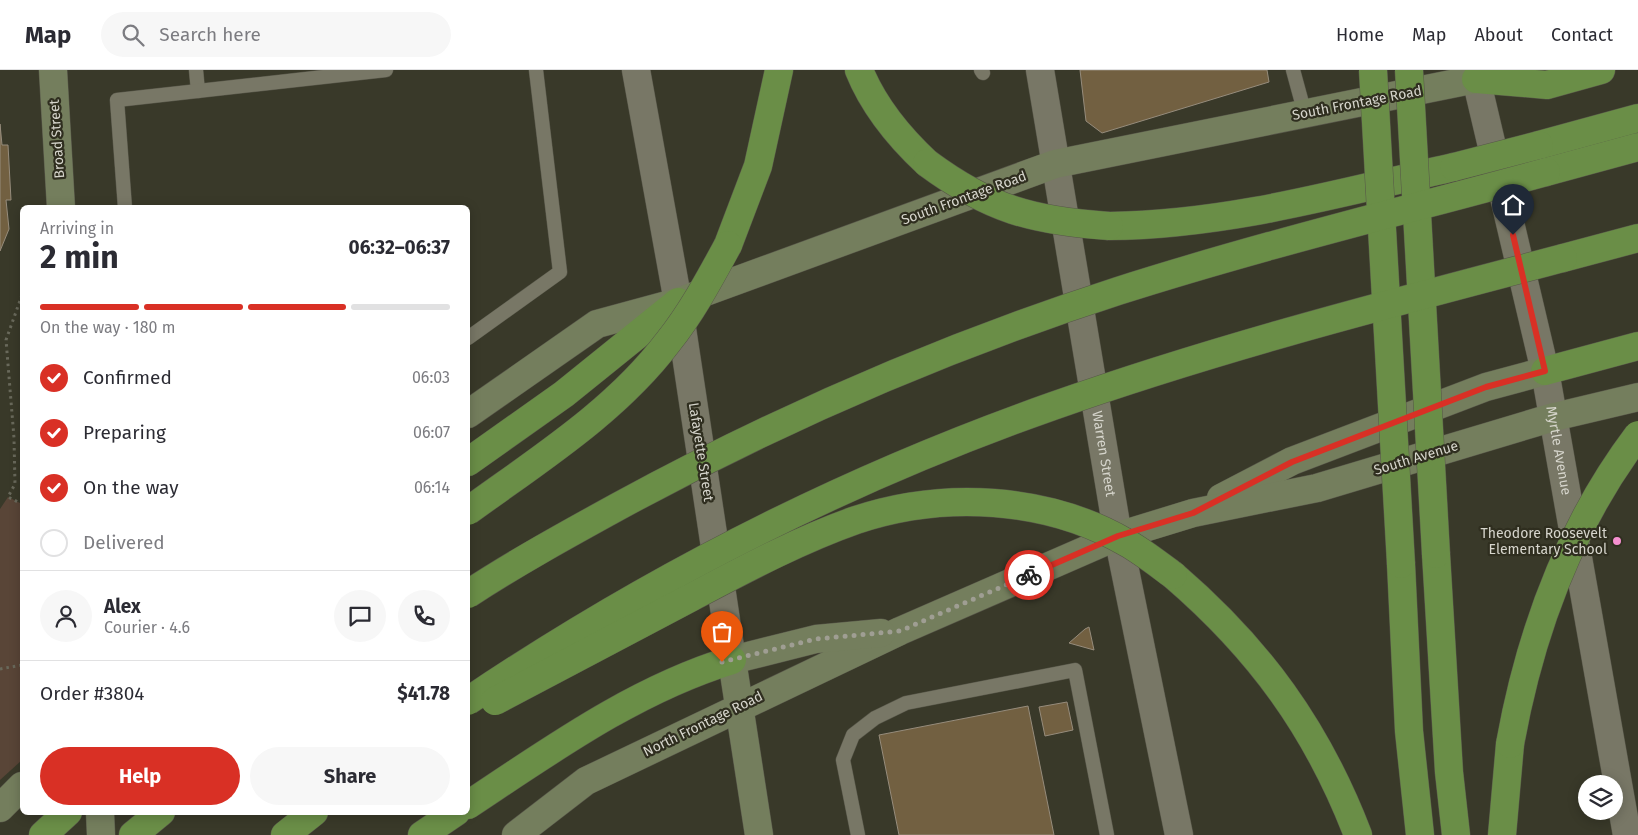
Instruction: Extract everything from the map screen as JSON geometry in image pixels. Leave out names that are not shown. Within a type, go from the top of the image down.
[{"type":"highway","points":[[470,510],[573,434],[633,382],[684,320],[728,245],[758,166],[779,70]]},
{"type":"highway","points":[[859,70],[873,99],[889,123],[927,163],[973,194],[1014,211],[1046,220],[1109,226],[1162,224],[1226,217],[1454,167],[1638,118]]},
{"type":"highway","points":[[1373,70],[1410,740],[1420,835]]},
{"type":"highway","points":[[1409,70],[1448,763],[1456,835]]},
{"type":"highway","points":[[1482,73],[1547,85],[1601,70]]},
{"type":"highway","points":[[470,593],[562,537],[726,450],[831,401],[984,338],[1101,297],[1208,264],[1638,147]]},
{"type":"highway","points":[[470,701],[571,633],[627,600],[710,556],[804,509],[966,439],[1050,407],[1230,348],[1638,238]]},
{"type":"highway","points":[[470,461],[564,394],[678,302]]},
{"type":"highway","points":[[1545,371],[1638,346]]},
{"type":"highway","points":[[1502,835],[1510,744],[1531,651],[1554,586],[1598,496],[1638,435]]},
{"type":"highway","points":[[470,715],[754,565],[826,532],[858,520],[894,511],[967,502],[1019,505],[1046,511],[1099,529],[1126,542],[1173,575],[1236,633],[1291,702],[1332,774],[1358,835]]},
{"type":"highway","points":[[470,804],[544,755],[631,703],[692,672],[732,660]]},
{"type":"highway","points":[[38,835],[57,815]]},
{"type":"highway","points":[[44,835],[65,815]]},
{"type":"highway","points":[[133,835],[157,815]]},
{"type":"highway","points":[[285,835],[310,815]]},
{"type":"highway","points":[[422,835],[452,815]]},
{"type":"main road","name":"Broad Street","points":[[52,70],[61,205]]},
{"type":"main road","name":"South Frontage Road","points":[[470,413],[597,324],[678,302],[1055,164],[1305,114],[1482,73]]},
{"type":"main road","name":"South Avenue","points":[[1193,513],[1292,462],[1486,387],[1545,371]]},
{"type":"main road","name":"South Avenue","points":[[1118,536],[1193,513],[1317,488],[1554,417],[1638,397]]},
{"type":"main road","name":"North Frontage Road","points":[[516,835],[586,781],[900,631],[1118,536]]},
{"type":"main road","name":"North Frontage Road","points":[[732,660],[816,639],[900,631]]},
{"type":"main road","name":"Lafayette Street","points":[[732,660],[759,835]]},
{"type":"main road","points":[[0,808],[20,788]]},
{"type":"main road","points":[[100,815],[101,835]]},
{"type":"street","name":"Lafayette Street","points":[[636,70],[678,302],[732,660]]},
{"type":"street","name":"Warren Street","points":[[1040,70],[1118,536],[1179,835]]},
{"type":"street","name":"Myrtle Avenue","points":[[1482,73],[1554,417],[1627,835]]},
{"type":"lane","points":[[196,70],[198,91]]},
{"type":"lane","points":[[125,205],[117,100],[343,72],[386,70]]},
{"type":"lane","points":[[470,337],[560,272],[536,70]]},
{"type":"lane","points":[[1293,70],[1305,114]]},
{"type":"lane","points":[[858,835],[843,760],[853,735],[875,718],[906,703],[1075,670],[1107,835]]},
{"type":"path","points":[[20,301],[6,340],[14,438],[14,484],[8,497],[20,503]]},
{"type":"path","points":[[0,669],[20,665]]},
{"type":"shaded area","points":[[8,497],[20,503],[20,762],[0,780],[0,509]]},
{"type":"building","points":[[1080,70],[1267,70],[1269,82],[1102,133],[1086,121]]},
{"type":"building","points":[[0,124],[2,145],[8,145],[11,200],[6,200],[9,229],[0,251]]},
{"type":"building","points":[[1089,627],[1094,650],[1069,643],[1085,629]]},
{"type":"building","points":[[1067,702],[1073,730],[1045,736],[1039,707]]},
{"type":"building","points":[[1028,706],[1054,835],[899,835],[879,735]]},
{"type":"way so far","points":[[722,662],[816,639],[900,631],[1029,575]]},
{"type":"place","name":"Theodore Roosevelt Elementary School","points":[[1617,541]]},
{"type":"route","points":[[1029,575],[1118,536],[1193,513],[1292,462],[1486,387],[1545,371],[1513,235]]}]
